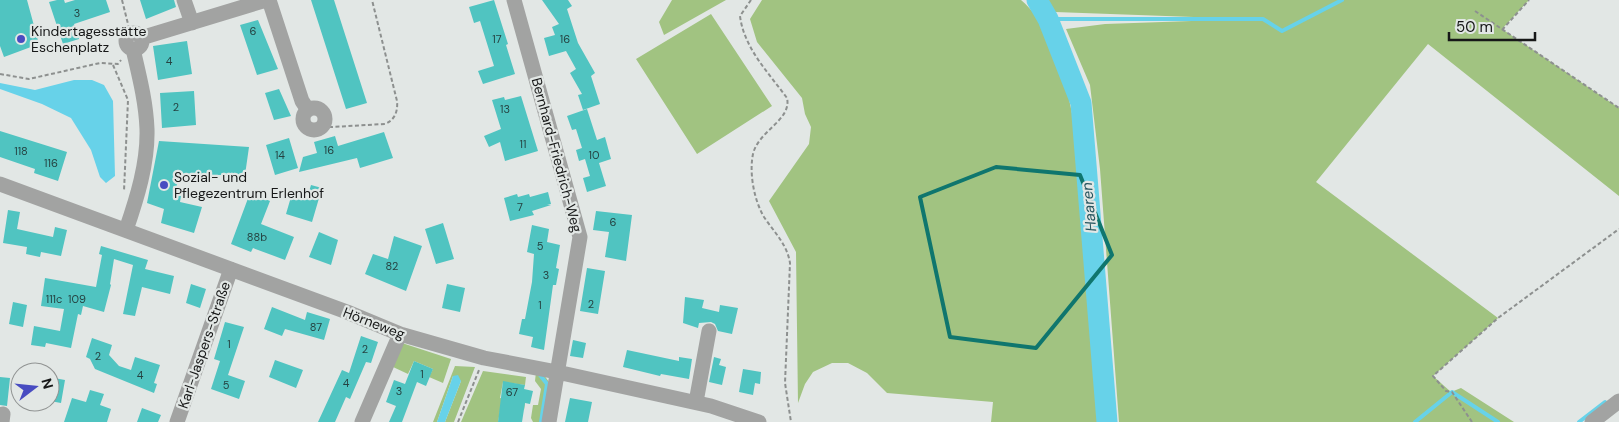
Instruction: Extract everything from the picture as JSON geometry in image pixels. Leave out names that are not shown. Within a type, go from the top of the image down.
[{"type":"street","points":[[184,0],[192,23]]},
{"type":"street","points":[[126,230],[146,155],[147,129],[145,104],[133,42],[268,0],[302,101],[308,110],[314,108],[320,111],[324,116],[324,124]]},
{"type":"street","name":"Bernhard-Friedrich-Weg","points":[[514,0],[580,237],[549,422]]},
{"type":"street","name":"Hörneweg","points":[[0,184],[231,269],[400,334],[484,358],[696,402],[759,422]]},
{"type":"street","name":"Karl-Jaspers-Straße","points":[[177,422],[231,269]]},
{"type":"street","points":[[696,402],[709,331]]},
{"type":"street","points":[[362,422],[400,334]]},
{"type":"street","points":[[1592,422],[1619,401]]},
{"type":"path","points":[[0,74],[29,79],[100,64],[118,64],[126,56],[133,42],[122,0]]},
{"type":"path","points":[[324,124],[331,127],[385,124],[392,120],[397,111],[396,97],[372,0]]},
{"type":"path","points":[[751,0],[740,16],[742,31],[748,45],[787,98],[789,106],[785,114],[762,134],[753,153],[752,177],[756,200],[763,215],[788,252],[790,263],[785,383],[791,422]]},
{"type":"path","points":[[1502,30],[1528,0]]},
{"type":"path","points":[[1475,11],[1619,108]]},
{"type":"path","points":[[113,64],[128,100],[123,196]]},
{"type":"path","points":[[1472,422],[1452,392],[1446,391],[1433,376],[1498,318],[1619,229]]},
{"type":"path","points":[[458,422],[484,358]]},
{"type":"highlighted area","points":[[996,167],[1080,175],[1112,255],[1036,348],[950,337],[920,197]]},
{"type":"green space","points":[[672,0],[726,0],[664,35],[659,22]]},
{"type":"green space","points":[[762,0],[1021,0],[1044,28],[1061,68],[1073,115],[1081,168],[1086,222],[1095,398],[1099,422],[991,422],[993,402],[887,393],[867,373],[848,363],[832,363],[813,372],[805,384],[798,403],[796,252],[769,201],[809,144],[811,127],[805,114],[802,98],[757,42],[750,19]]},
{"type":"green space","points":[[1046,0],[1529,0],[1502,29],[1619,108],[1619,196],[1428,44],[1316,182],[1498,318],[1433,376],[1451,392],[1461,388],[1514,422],[1119,422],[1100,169],[1090,85],[1066,29],[1105,24],[1249,19],[1055,12]]},
{"type":"green space","points":[[711,14],[772,106],[697,154],[636,59]]},
{"type":"green space","points":[[402,343],[451,359],[443,383],[429,377],[433,369],[414,361],[408,374],[393,367]]},
{"type":"green space","points":[[455,366],[475,367],[454,422],[445,422],[461,381],[453,376],[437,422],[433,422]]},
{"type":"green space","points":[[483,371],[526,377],[525,385],[503,382],[500,398],[525,403],[524,410],[501,406],[498,422],[461,422]]},
{"type":"green space","points":[[536,372],[544,375],[549,382],[543,422],[533,422],[531,418],[533,405],[538,405],[541,389],[535,381]]},
{"type":"water","points":[[74,80],[92,80],[104,85],[113,101],[115,176],[106,183],[100,177],[91,150],[71,118],[42,104],[0,89],[0,83],[35,90]]},
{"type":"water","points":[[458,375],[461,381],[445,422],[437,422],[453,376]]},
{"type":"building","name":"Kindertagesstätte Eschenplatz","points":[[0,0],[27,0],[39,44],[4,57],[0,46]]},
{"type":"building","points":[[64,0],[65,3],[75,0],[106,0],[110,12],[74,24],[79,39],[63,44],[49,2]]},
{"type":"building","points":[[140,0],[174,0],[176,7],[146,19]]},
{"type":"building","points":[[311,0],[334,0],[367,103],[346,109]]},
{"type":"building","points":[[494,0],[515,74],[483,84],[478,71],[494,66],[480,21],[474,23],[469,7]]},
{"type":"building","points":[[542,0],[568,0],[572,6],[567,9],[578,43],[595,73],[591,76],[600,104],[583,110],[578,95],[582,94],[570,73],[576,69],[566,51],[549,56],[544,38],[555,35],[552,27],[559,24]]},
{"type":"building","points":[[258,20],[278,69],[257,75],[240,25]]},
{"type":"building","points":[[187,41],[192,74],[158,80],[153,46]]},
{"type":"building","points":[[279,89],[291,116],[274,120],[265,93]]},
{"type":"building","points":[[194,91],[196,125],[162,128],[160,93]]},
{"type":"building","points":[[521,96],[538,151],[505,161],[500,142],[489,147],[484,136],[501,129],[492,100],[504,97],[505,100]]},
{"type":"building","points":[[587,109],[597,140],[605,137],[611,159],[599,163],[606,186],[587,192],[583,178],[590,176],[585,159],[579,161],[576,150],[582,148],[576,129],[572,130],[567,116]]},
{"type":"building","points":[[0,131],[67,152],[58,181],[34,173],[35,169],[0,157]]},
{"type":"building","points":[[384,132],[393,158],[360,168],[357,158],[299,172],[303,157],[317,153],[314,142],[335,136],[338,146]]},
{"type":"building","points":[[289,138],[298,168],[275,175],[266,145]]},
{"type":"building","name":"Sozial- und Pflegezentrum Erlenhof","points":[[159,141],[249,147],[245,175],[180,175],[174,194],[181,196],[180,202],[202,207],[194,233],[161,223],[164,209],[147,203]]},
{"type":"building","points":[[311,185],[322,188],[312,222],[286,214],[293,190],[308,195]]},
{"type":"building","points":[[548,192],[551,204],[547,205],[551,205],[532,211],[534,215],[510,221],[504,198],[517,194],[518,197],[529,194],[530,197]]},
{"type":"building","points":[[250,193],[270,201],[261,224],[294,237],[285,260],[253,248],[251,252],[231,244]]},
{"type":"building","points":[[8,210],[20,212],[17,229],[53,237],[55,227],[67,230],[61,256],[41,252],[40,257],[26,254],[27,247],[3,243]]},
{"type":"building","points":[[596,211],[632,215],[626,261],[605,257],[609,232],[593,230]]},
{"type":"building","points":[[443,223],[454,259],[436,264],[425,229]]},
{"type":"building","points":[[532,225],[549,229],[547,242],[560,245],[556,268],[559,269],[556,285],[553,285],[544,350],[531,347],[533,337],[519,334],[522,319],[525,319],[532,282],[534,254],[527,252]]},
{"type":"building","points":[[319,232],[338,240],[331,265],[309,257]]},
{"type":"building","points":[[394,236],[422,246],[406,291],[365,274],[373,254],[388,259]]},
{"type":"building","points":[[101,246],[148,260],[145,269],[174,276],[170,294],[142,287],[135,316],[123,314],[133,265],[114,259],[111,285],[104,312],[83,306],[81,315],[78,314],[71,348],[46,343],[45,347],[31,345],[34,326],[60,331],[64,309],[41,306],[45,278],[96,287],[102,255],[99,254]]},
{"type":"building","points":[[587,268],[605,271],[598,314],[580,311]]},
{"type":"building","points":[[191,284],[206,289],[200,308],[186,303]]},
{"type":"building","points":[[447,284],[465,288],[460,312],[442,308]]},
{"type":"building","points":[[685,297],[704,300],[702,308],[719,312],[720,305],[738,308],[732,334],[718,331],[715,324],[711,322],[699,323],[698,328],[683,323]]},
{"type":"building","points":[[13,302],[27,305],[23,327],[9,324]]},
{"type":"building","points":[[272,307],[305,320],[307,312],[330,319],[324,340],[285,329],[282,336],[264,329]]},
{"type":"building","points":[[225,322],[244,327],[228,375],[245,381],[239,399],[211,389],[220,361],[214,359]]},
{"type":"building","points":[[361,336],[378,342],[371,363],[366,362],[350,399],[346,397],[335,422],[318,422],[342,370],[349,373]]},
{"type":"building","points":[[92,338],[112,345],[109,355],[119,366],[131,370],[135,357],[160,365],[154,383],[157,384],[154,393],[95,369],[90,359],[86,357]]},
{"type":"building","points":[[573,340],[586,343],[583,358],[570,356]]},
{"type":"building","points":[[627,350],[679,361],[679,357],[692,359],[689,379],[661,374],[660,376],[623,367]]},
{"type":"building","points":[[714,357],[721,359],[719,365],[726,367],[722,385],[709,382]]},
{"type":"building","points":[[275,360],[303,370],[296,388],[269,377]]},
{"type":"building","points":[[414,361],[433,369],[426,386],[417,382],[402,422],[389,422],[396,406],[386,402],[394,380],[405,384]]},
{"type":"building","points":[[743,369],[761,372],[760,384],[755,383],[753,395],[739,392]]},
{"type":"building","points":[[0,377],[10,378],[7,406],[0,405]]},
{"type":"building","points":[[60,379],[65,380],[60,403]]},
{"type":"building","points":[[503,381],[525,385],[524,389],[533,391],[530,404],[525,403],[522,422],[498,422]]},
{"type":"building","points":[[90,390],[104,394],[100,405],[111,409],[107,422],[64,422],[72,398],[86,402]]},
{"type":"building","points":[[570,398],[592,402],[588,422],[565,422]]},
{"type":"building","points":[[142,408],[161,415],[158,422],[137,422]]},
{"type":"waterway","name":"Haaren","points":[[1037,0],[1048,19],[1081,103],[1107,422]]},
{"type":"waterway","points":[[1048,19],[1263,19],[1282,31],[1342,0]]},
{"type":"waterway","points":[[540,375],[547,384],[541,422]]},
{"type":"waterway","points":[[1415,422],[1452,392],[1498,422]]},
{"type":"waterway","points":[[1579,422],[1605,402]]},
{"type":"place","name":"Kindertagesstätte Eschenplatz","points":[[21,39]]},
{"type":"place","name":"Sozial- und Pflegezentrum Erlenhof","points":[[164,185]]}]
